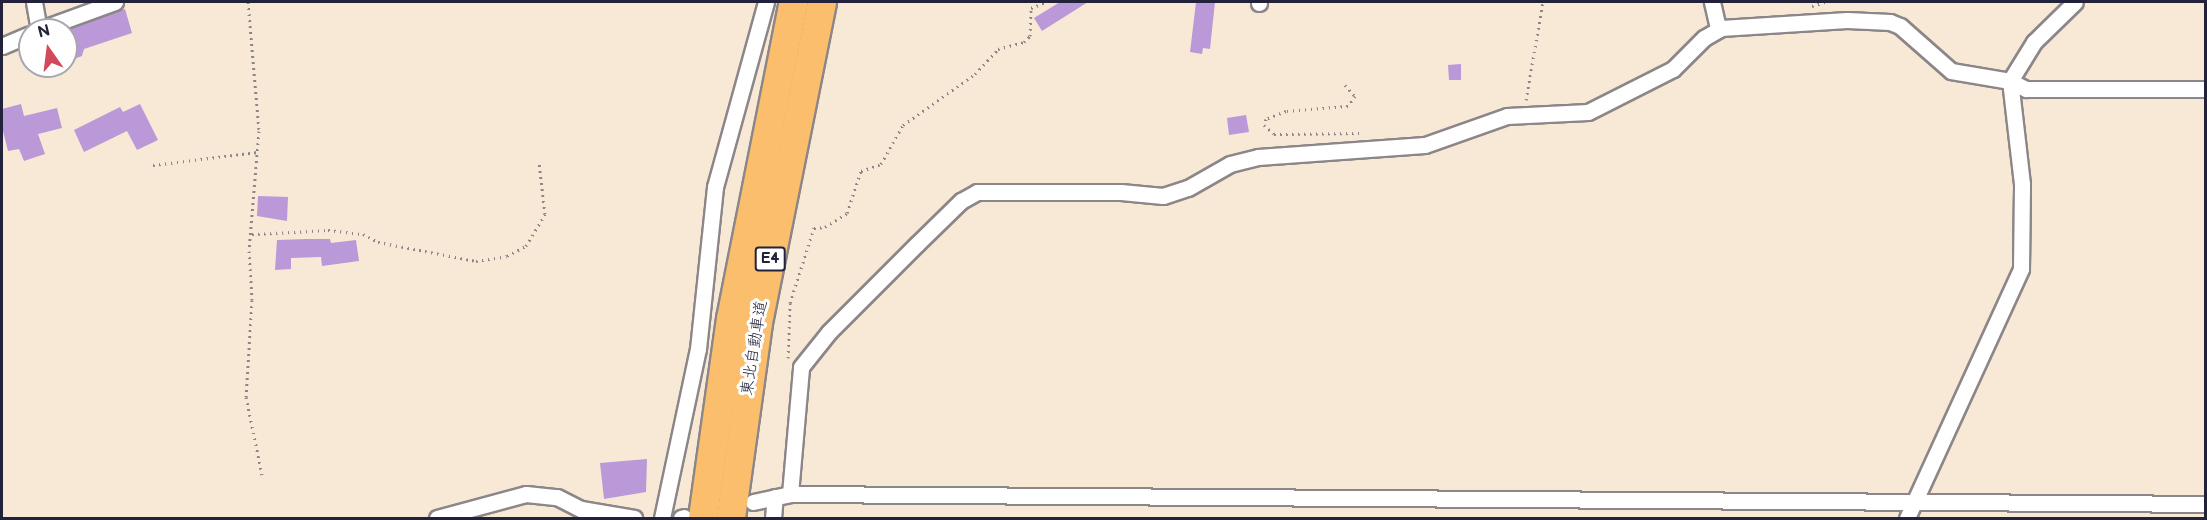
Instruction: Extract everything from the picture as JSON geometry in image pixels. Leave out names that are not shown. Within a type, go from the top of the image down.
[{"type":"highway","name":"東北自動車道","points":[[689,518],[794,2]]},
{"type":"highway","name":"東北自動車道","points":[[742,510],[758,323],[822,2]]},
{"type":"street","points":[[34,2],[36,18]]},
{"type":"street","points":[[71,18],[115,2]]},
{"type":"street","points":[[662,519],[698,349],[715,187],[766,2]]},
{"type":"street","points":[[1712,2],[1718,29]]},
{"type":"street","points":[[1906,519],[2021,269],[2022,184],[2010,81],[2034,42],[2075,2]]},
{"type":"street","points":[[790,494],[801,367],[844,316],[968,196],[986,190],[1163,196],[1188,188],[1230,164],[1251,159],[1425,145],[1523,114],[1565,116],[1618,100],[1678,66],[1718,29],[1847,20],[1890,22],[1951,71],[2010,81],[2026,89],[2205,89]]},
{"type":"street","points":[[2,46],[18,39]]},
{"type":"street","points":[[437,519],[526,494],[557,497],[581,509],[634,519]]},
{"type":"street","points":[[742,510],[775,497],[790,494],[2205,504]]},
{"type":"street","points":[[773,519],[775,497]]},
{"type":"path","points":[[248,2],[259,95],[246,397],[262,475]]},
{"type":"path","points":[[786,369],[790,303],[814,228],[825,227],[847,213],[861,171],[881,164],[903,125],[975,74],[998,49],[1024,42],[1030,36],[1031,8],[1046,2]]},
{"type":"path","points":[[1523,114],[1543,2]]},
{"type":"path","points":[[1346,85],[1355,96],[1348,106],[1286,111],[1266,119],[1265,127],[1274,134],[1365,133]]},
{"type":"path","points":[[153,165],[257,152]]},
{"type":"path","points":[[252,234],[328,230],[363,234],[378,242],[476,261],[507,256],[526,246],[545,214],[539,162]]},
{"type":"building","points":[[1060,2],[1088,2],[1042,31],[1034,18]]},
{"type":"building","points":[[1196,2],[1215,2],[1210,49],[1203,48],[1202,54],[1190,52]]},
{"type":"building","points":[[125,9],[132,33],[84,49],[82,56],[78,58],[78,26]]},
{"type":"building","points":[[1461,64],[1461,80],[1449,80],[1448,65]]},
{"type":"building","points":[[21,104],[24,116],[57,108],[62,128],[38,134],[45,154],[24,161],[19,149],[8,151],[2,127],[2,109]]},
{"type":"building","points":[[140,104],[158,140],[137,150],[127,131],[84,152],[74,130],[120,107],[123,112]]},
{"type":"building","points":[[1246,115],[1249,132],[1229,135],[1227,118]]},
{"type":"building","points":[[258,196],[288,197],[287,221],[257,216]]},
{"type":"building","points":[[330,239],[331,243],[356,240],[359,261],[322,266],[321,257],[291,258],[291,269],[275,270],[277,240]]},
{"type":"building","points":[[647,459],[646,492],[604,499],[600,463]]}]
